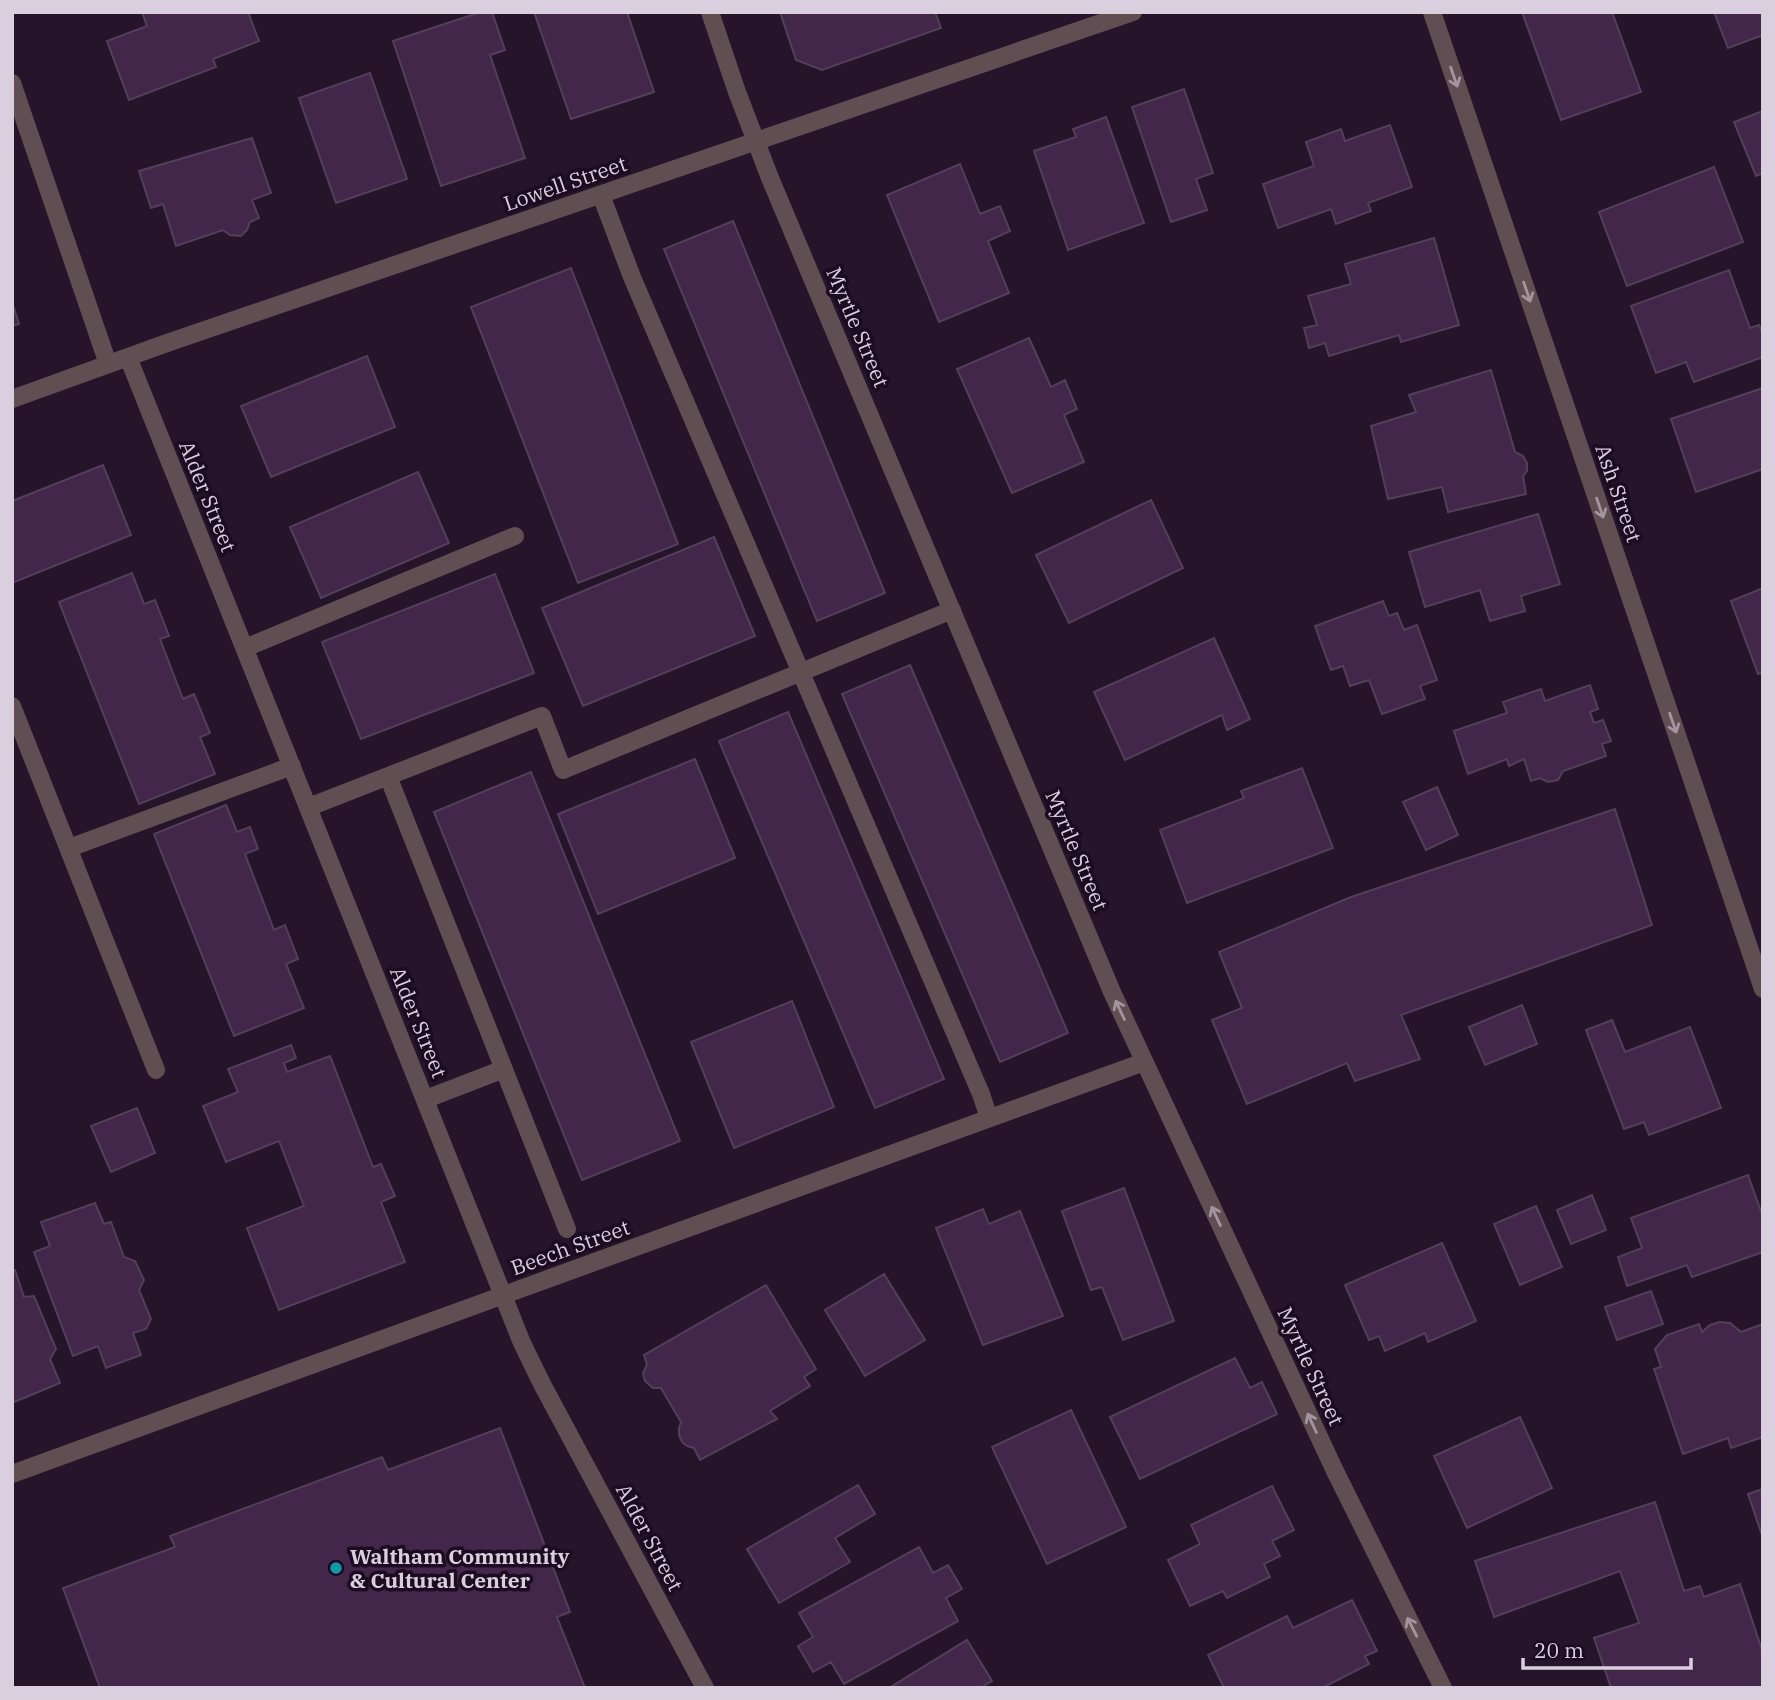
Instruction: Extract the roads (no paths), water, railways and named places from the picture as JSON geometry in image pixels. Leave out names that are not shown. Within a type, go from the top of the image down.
[{"type":"street","name":"Myrtle Street","points":[[710,12],[755,141],[1112,992],[1334,1469],[1443,1688]]},
{"type":"street","name":"Lowell Street","points":[[12,399],[128,356],[1133,12]]},
{"type":"street","name":"Ash Street","points":[[1432,12],[1763,989]]},
{"type":"street","points":[[12,83],[108,364]]},
{"type":"street","points":[[601,195],[632,277],[989,1118]]},
{"type":"street","name":"Alder Street","points":[[128,356],[522,1343],[705,1688]]},
{"type":"street","points":[[245,648],[515,536]]},
{"type":"street","points":[[309,807],[542,716],[563,770],[952,610]]},
{"type":"street","points":[[12,706],[156,1070]]},
{"type":"street","points":[[69,849],[292,766]]},
{"type":"street","points":[[388,776],[567,1229]]},
{"type":"street","name":"Beech Street","points":[[12,1474],[1144,1062]]},
{"type":"street","points":[[426,1099],[504,1069]]},
{"type":"place","name":"Waltham Community & Cultural Center","points":[[336,1568]]}]
